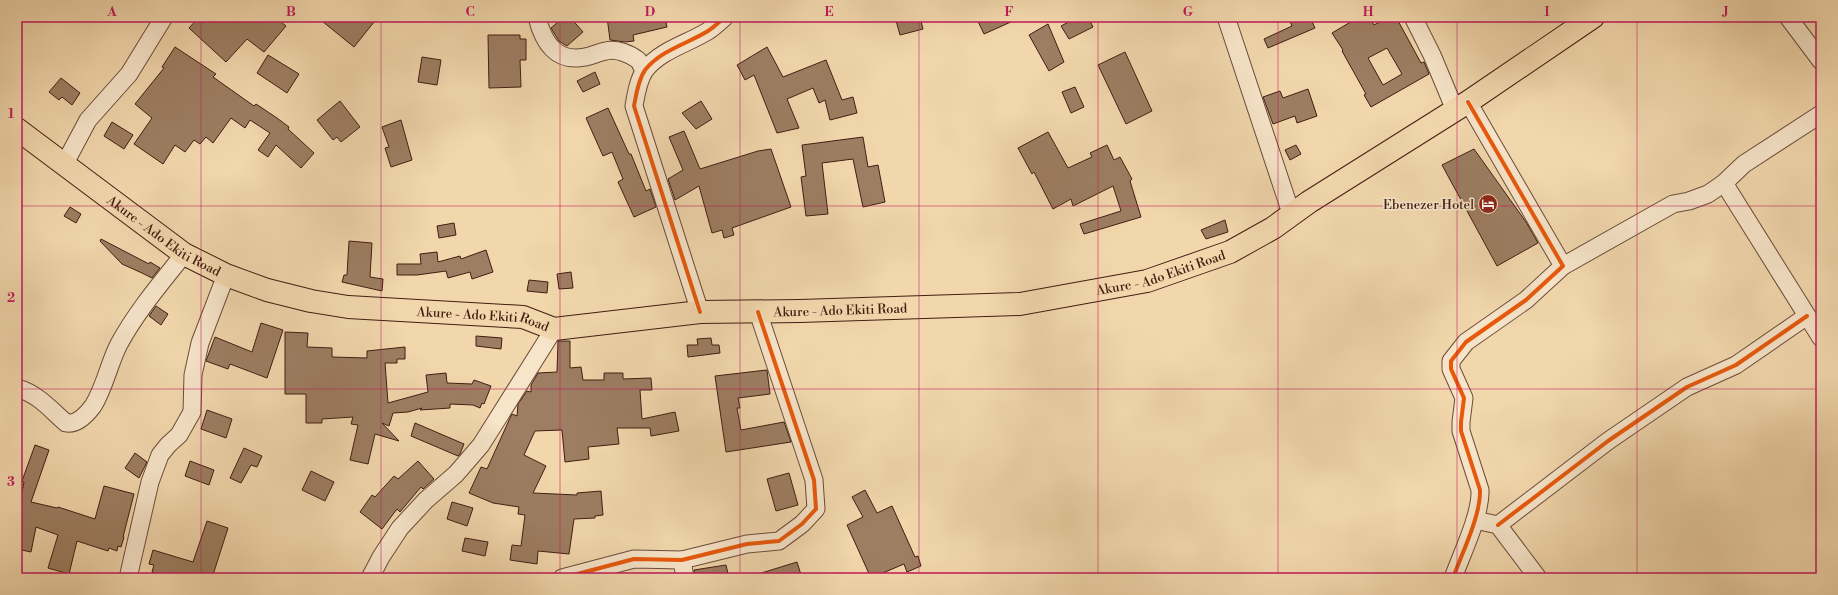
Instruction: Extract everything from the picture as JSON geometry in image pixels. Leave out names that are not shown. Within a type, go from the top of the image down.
[{"type":"main road","name":"Akure - Ado Ekiti Road","points":[[17,129],[184,254],[226,275],[267,290],[311,301],[348,306],[523,317],[554,329],[700,312],[934,308],[1020,304],[1147,281],[1230,252],[1292,216],[1309,202],[1461,106],[1593,17]]},
{"type":"street","points":[[64,165],[88,120],[129,74],[164,17]]},
{"type":"street","points":[[537,17],[540,32],[547,44],[560,56],[584,57],[607,50],[618,51],[638,61],[644,71]]},
{"type":"street","points":[[700,312],[634,106],[637,88],[644,71],[677,46],[708,31],[725,17]]},
{"type":"street","points":[[1226,17],[1292,216]]},
{"type":"street","points":[[1412,17],[1461,106],[1563,266]]},
{"type":"street","points":[[1788,17],[1821,61]]},
{"type":"street","points":[[1453,578],[1475,520],[1480,499],[1480,490],[1461,431],[1464,398],[1451,369],[1451,361],[1466,342],[1526,300],[1563,266],[1673,204],[1689,201],[1708,194],[1724,183],[1744,164],[1821,114]]},
{"type":"street","points":[[1724,183],[1821,338]]},
{"type":"street","points":[[17,388],[28,391],[43,401],[66,423],[77,421],[85,415],[93,405],[111,360],[131,324],[142,307],[184,254]]},
{"type":"street","points":[[128,578],[150,482],[160,455],[168,445],[179,436],[192,412],[193,375],[200,343],[226,275]]},
{"type":"street","points":[[562,578],[634,559],[682,560],[747,544],[779,541],[802,524],[816,509],[814,480],[758,312]]},
{"type":"street","points":[[1498,525],[1608,441],[1687,388],[1736,365],[1807,316]]},
{"type":"street","points":[[370,578],[381,556],[400,528],[426,500],[456,474],[481,445],[554,329]]},
{"type":"street","points":[[1475,520],[1498,525],[1538,578]]},
{"type":"street","points":[[682,560],[685,578]]},
{"type":"building","points":[[199,17],[275,17],[286,26],[264,52],[247,39],[226,62],[189,28]]},
{"type":"building","points":[[317,17],[378,17],[354,47]]},
{"type":"building","points":[[564,17],[570,17],[583,32],[567,46],[559,41],[551,28]]},
{"type":"building","points":[[607,17],[665,17],[667,27],[633,35],[634,41],[625,42],[610,40]]},
{"type":"building","points":[[895,17],[920,17],[923,29],[900,35]]},
{"type":"building","points":[[976,17],[1022,17],[984,34]]},
{"type":"building","points":[[1078,17],[1088,17],[1093,27],[1069,39],[1061,26]]},
{"type":"building","points":[[1288,17],[1310,17],[1315,28],[1268,48],[1264,39],[1292,26]]},
{"type":"building","points":[[1359,17],[1369,17],[1374,25],[1389,17],[1396,17],[1421,63],[1424,62],[1429,74],[1371,107],[1364,95],[1366,94],[1342,51],[1343,50],[1332,33]],"holes":[[[1387,48],[1402,74],[1383,85],[1368,58]]]},
{"type":"building","points":[[1048,24],[1064,62],[1049,71],[1029,35]]},
{"type":"building","points":[[488,35],[520,35],[520,39],[526,39],[526,60],[520,60],[521,87],[489,88]]},
{"type":"building","points":[[175,47],[216,74],[213,77],[254,106],[256,104],[289,127],[288,129],[314,153],[301,168],[276,145],[268,157],[258,150],[270,133],[250,120],[245,128],[231,118],[213,143],[206,137],[200,144],[194,140],[185,152],[175,145],[163,164],[134,144],[152,118],[135,104],[164,68],[162,67]]},
{"type":"building","points":[[767,47],[783,77],[826,60],[842,100],[853,97],[857,113],[830,120],[825,100],[819,103],[813,88],[787,99],[799,128],[777,133],[754,75],[745,80],[737,65]]},
{"type":"building","points":[[1125,52],[1152,111],[1126,124],[1098,65]]},
{"type":"building","points":[[268,55],[299,74],[287,93],[257,73]]},
{"type":"building","points":[[422,57],[441,60],[437,85],[418,82]]},
{"type":"building","points":[[595,72],[600,84],[583,92],[577,81]]},
{"type":"building","points":[[61,78],[80,93],[72,105],[62,97],[59,100],[49,92]]},
{"type":"building","points":[[1075,87],[1084,107],[1071,113],[1062,92]]},
{"type":"building","points":[[1308,89],[1317,116],[1297,123],[1295,116],[1273,124],[1263,97],[1280,91],[1283,98]]},
{"type":"building","points":[[340,101],[360,127],[341,142],[337,137],[333,140],[317,120]]},
{"type":"building","points":[[701,101],[712,119],[696,129],[682,113]]},
{"type":"building","points":[[608,108],[629,154],[631,154],[646,191],[650,189],[656,207],[634,217],[618,182],[623,179],[612,152],[603,156],[586,118]]},
{"type":"building","points":[[401,120],[412,160],[391,167],[385,148],[389,147],[382,127]]},
{"type":"building","points":[[112,122],[133,135],[124,149],[104,136]]},
{"type":"building","points":[[684,131],[700,169],[758,151],[771,149],[791,207],[732,228],[734,235],[724,238],[722,230],[712,233],[699,186],[675,200],[668,179],[683,170],[669,137]]},
{"type":"building","points":[[1048,132],[1068,168],[1092,157],[1090,153],[1107,145],[1114,160],[1120,157],[1132,179],[1130,181],[1141,217],[1084,234],[1080,224],[1121,211],[1113,186],[1073,206],[1071,199],[1053,209],[1034,172],[1032,174],[1018,148]]},
{"type":"building","points":[[863,137],[868,167],[878,165],[885,202],[863,207],[853,159],[822,163],[828,214],[806,216],[801,177],[806,176],[802,145]]},
{"type":"building","points":[[1296,145],[1301,154],[1290,160],[1285,150]]},
{"type":"building","name":"Ebenezer Hotel","points":[[1474,149],[1526,222],[1538,243],[1497,266],[1442,165]]},
{"type":"building","points":[[70,207],[81,214],[76,223],[64,216]]},
{"type":"building","points":[[1225,220],[1228,232],[1206,239],[1201,230]]},
{"type":"building","points":[[454,223],[456,235],[439,238],[437,226]]},
{"type":"building","points":[[101,239],[149,264],[150,262],[160,268],[152,278],[122,264],[100,241]]},
{"type":"building","points":[[349,241],[372,243],[370,277],[383,279],[382,291],[342,282],[344,275],[347,275]]},
{"type":"building","points":[[486,250],[493,272],[472,279],[470,272],[448,278],[446,271],[417,275],[397,275],[397,264],[421,264],[420,254],[437,252],[438,262],[460,256],[461,259]]},
{"type":"building","points":[[571,272],[573,288],[559,289],[557,274]]},
{"type":"building","points":[[529,280],[548,282],[547,293],[527,291]]},
{"type":"building","points":[[156,306],[168,314],[161,325],[149,316]]},
{"type":"building","points":[[261,323],[283,330],[267,378],[230,364],[228,369],[206,361],[215,337],[252,352]]},
{"type":"building","points":[[285,332],[308,333],[307,347],[332,348],[332,357],[367,358],[367,351],[405,347],[405,359],[397,359],[397,363],[385,363],[388,403],[428,392],[426,375],[446,373],[447,383],[472,384],[474,380],[491,386],[484,404],[482,403],[480,408],[473,405],[450,404],[450,408],[420,410],[422,408],[408,412],[393,413],[389,426],[382,423],[399,441],[375,434],[368,464],[350,460],[358,425],[351,424],[353,417],[322,419],[322,423],[306,423],[306,394],[285,394]]},
{"type":"building","points":[[476,336],[502,338],[501,349],[476,346]]},
{"type":"building","points":[[711,338],[712,345],[719,345],[720,353],[688,357],[687,345],[698,345],[697,339]]},
{"type":"building","points":[[558,341],[570,341],[570,368],[581,367],[583,380],[604,380],[604,373],[623,373],[623,379],[651,378],[652,390],[640,390],[642,419],[675,412],[679,431],[651,436],[650,428],[617,428],[619,444],[588,447],[589,459],[565,462],[562,430],[535,431],[524,455],[546,466],[533,493],[577,495],[577,493],[601,491],[603,515],[595,516],[595,518],[574,519],[569,554],[538,551],[537,564],[510,560],[512,545],[521,546],[525,515],[518,514],[519,507],[493,503],[469,493],[481,467],[487,469],[512,414],[517,416],[518,404],[527,391],[531,392],[531,385],[538,373],[557,372]]},
{"type":"building","points":[[767,370],[770,394],[738,398],[740,408],[737,408],[741,430],[784,422],[791,442],[726,452],[715,376]]},
{"type":"building","points":[[207,410],[232,419],[226,438],[201,429]]},
{"type":"building","points":[[415,423],[464,444],[460,454],[458,456],[411,436]]},
{"type":"building","points":[[35,445],[49,450],[31,502],[58,507],[95,519],[104,486],[134,494],[124,537],[121,547],[118,546],[117,551],[109,548],[108,551],[77,541],[69,574],[48,568],[58,535],[36,527],[31,552],[17,549],[17,517],[24,482],[22,481]]},
{"type":"building","points":[[244,448],[262,456],[257,467],[251,465],[241,483],[230,478]]},
{"type":"building","points":[[135,453],[147,462],[139,478],[125,468]]},
{"type":"building","points":[[190,461],[214,470],[209,485],[185,476]]},
{"type":"building","points":[[418,461],[434,479],[423,489],[421,487],[400,512],[397,509],[382,529],[360,512],[372,495],[375,497],[394,476],[398,479]]},
{"type":"building","points":[[311,471],[334,482],[325,501],[302,490]]},
{"type":"building","points":[[789,473],[798,505],[776,511],[767,479]]},
{"type":"building","points":[[865,490],[877,513],[892,506],[915,557],[918,556],[921,566],[907,572],[904,564],[871,578],[847,525],[863,517],[852,497]]},
{"type":"building","points":[[452,502],[473,508],[467,526],[447,519]]},
{"type":"building","points":[[207,521],[228,528],[212,578],[171,578],[152,572],[154,565],[149,564],[153,550],[193,562]]},
{"type":"building","points":[[465,538],[488,542],[485,556],[462,551]]},
{"type":"building","points":[[797,562],[802,578],[756,578],[755,575]]},
{"type":"building","points":[[726,565],[729,578],[695,578],[694,570]]},
{"type":"cycle path","points":[[700,312],[634,106],[641,78],[651,63],[666,52],[700,36],[725,17]]},
{"type":"cycle path","points":[[1453,578],[1474,522],[1480,490],[1461,431],[1464,398],[1451,369],[1451,361],[1466,342],[1526,300],[1563,266],[1468,102]]},
{"type":"cycle path","points":[[562,578],[634,559],[682,560],[747,544],[779,541],[802,524],[816,509],[814,480],[758,312]]},
{"type":"cycle path","points":[[1498,525],[1608,441],[1687,387],[1736,365],[1807,316]]},
{"type":"place","name":"Ebenezer Hotel","points":[[1488,204]]}]
